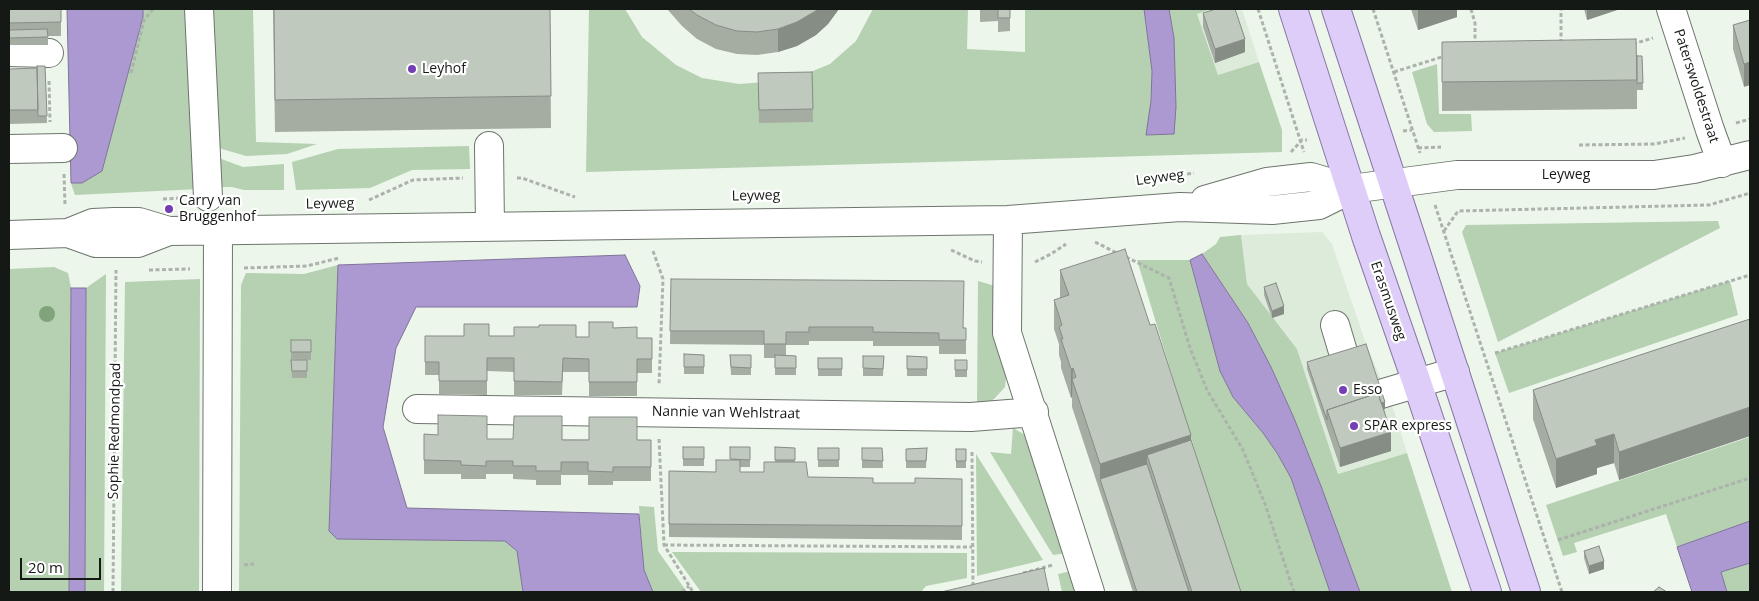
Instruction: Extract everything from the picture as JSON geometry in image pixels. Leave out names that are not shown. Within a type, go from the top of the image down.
[{"type":"main road","name":"Erasmusweg","points":[[1293,9],[1351,189],[1487,592]]},
{"type":"main road","points":[[1336,9],[1526,592]]},
{"type":"street","points":[[199,9],[208,197]]},
{"type":"street","name":"Paterswoldestraat","points":[[1674,19],[1722,163]]},
{"type":"street","points":[[9,52],[49,53]]},
{"type":"street","points":[[489,146],[490,227]]},
{"type":"street","points":[[9,149],[56,148]]},
{"type":"street","name":"Leyweg","points":[[9,235],[67,221],[96,243],[138,243],[169,231],[1008,220],[1180,207],[1267,182],[1311,177],[1351,189],[1457,175],[1654,175],[1694,170],[1750,156]]},
{"type":"street","points":[[1008,220],[1007,333],[1034,412],[1090,592]]},
{"type":"street","points":[[217,592],[218,230]]},
{"type":"street","points":[[1335,325],[1352,382],[1367,398],[1455,372]]},
{"type":"street","name":"Nannie van Wehlstraat","points":[[417,409],[970,417],[1034,412]]},
{"type":"path","points":[[1258,9],[1297,127]]},
{"type":"path","points":[[1373,9],[1412,130]]},
{"type":"path","points":[[1471,9],[1475,23],[1475,47]]},
{"type":"path","points":[[1561,9],[1561,45]]},
{"type":"path","points":[[130,73],[144,20],[151,10]]},
{"type":"path","points":[[1624,47],[1674,19]]},
{"type":"path","points":[[49,53],[56,148],[67,221]]},
{"type":"path","points":[[1394,72],[1447,55]]},
{"type":"path","points":[[1577,145],[1654,144],[1678,140],[1750,119]]},
{"type":"path","points":[[1286,158],[1302,140]]},
{"type":"path","points":[[1418,148],[1443,147]]},
{"type":"path","name":"Leyweg","points":[[1155,179],[1202,172]]},
{"type":"path","name":"Leyweg","points":[[361,203],[413,180],[489,178],[522,178],[583,199]]},
{"type":"path","points":[[1562,592],[1444,231],[1458,211],[1709,205],[1750,192]]},
{"type":"path","points":[[1088,239],[1169,278],[1190,348],[1207,390],[1243,450],[1265,504],[1294,592]]},
{"type":"path","name":"Sophie Redmondpad","points":[[113,592],[116,270]]},
{"type":"path","points":[[1495,353],[1750,275]]},
{"type":"path","points":[[972,452],[973,586]]},
{"type":"path","points":[[1558,540],[1750,478]]},
{"type":"path","points":[[664,545],[972,547]]},
{"type":"path","points":[[1017,575],[1079,559]]},
{"type":"path","points":[[964,588],[982,584]]},
{"type":"path","points":[[682,592],[689,586]]},
{"type":"shaded area","points":[[67,9],[143,9],[143,17],[102,171],[82,183],[71,183]]},
{"type":"shaded area","points":[[1144,9],[1169,9],[1174,38],[1176,107],[1174,134],[1146,135],[1151,101],[1152,71]]},
{"type":"shaded area","points":[[1211,9],[1242,9],[1259,62],[1218,75],[1197,14]]},
{"type":"shaded area","points":[[1322,232],[1332,244],[1366,344],[1394,411],[1407,453],[1338,474],[1297,349],[1247,284],[1241,235]]},
{"type":"shaded area","points":[[1202,254],[1248,323],[1271,367],[1321,486],[1360,592],[1330,592],[1291,478],[1263,433],[1233,397],[1220,371],[1190,260]]},
{"type":"shaded area","points":[[625,255],[640,286],[637,307],[416,307],[396,348],[383,427],[407,508],[639,514],[644,570],[653,592],[523,592],[517,551],[505,541],[337,539],[329,531],[338,265]]},
{"type":"shaded area","points":[[71,288],[86,288],[85,592],[69,592]]},
{"type":"shaded area","points":[[1750,521],[1750,563],[1721,572],[1727,592],[1692,592],[1677,547]]},
{"type":"green space","points":[[143,9],[192,9],[199,189],[75,195],[71,183],[82,183],[102,170],[143,17]]},
{"type":"green space","points":[[208,9],[253,9],[256,142],[317,144],[287,154],[246,156],[215,147]]},
{"type":"green space","points":[[589,9],[625,9],[642,37],[676,65],[702,78],[739,84],[791,80],[830,64],[856,41],[873,9],[968,9],[967,49],[1025,52],[1025,9],[1144,9],[1152,71],[1147,135],[1174,134],[1174,38],[1169,9],[1211,9],[1197,14],[1218,75],[1259,62],[1282,130],[1282,152],[586,172]]},
{"type":"green space","points":[[1437,64],[1439,114],[1471,114],[1472,131],[1434,132],[1427,124],[1412,72]]},
{"type":"green space","points":[[469,146],[470,169],[412,170],[370,188],[296,190],[292,162],[338,149]]},
{"type":"green space","points":[[216,157],[243,167],[284,164],[284,190],[244,190],[232,187],[219,187]]},
{"type":"green space","points":[[1718,221],[1720,228],[1498,342],[1462,232],[1466,225]]},
{"type":"green space","points":[[1241,235],[1247,284],[1297,349],[1338,474],[1407,453],[1452,592],[1360,592],[1321,486],[1271,367],[1248,323],[1202,254],[1216,244],[1220,237]]},
{"type":"green space","points":[[1137,260],[1190,260],[1220,371],[1233,397],[1263,433],[1291,478],[1330,592],[1238,592]]},
{"type":"green space","points":[[338,265],[329,531],[337,539],[506,541],[517,551],[523,592],[239,592],[241,285],[246,273],[304,274]]},
{"type":"green space","points":[[54,267],[68,273],[71,288],[69,592],[9,592],[9,269]]},
{"type":"green space","points":[[106,274],[104,592],[85,592],[86,288]]},
{"type":"green space","points":[[200,279],[199,592],[121,592],[125,282]]},
{"type":"green space","points":[[978,281],[995,286],[1007,367],[1005,387],[994,399],[985,404],[977,404]]},
{"type":"green space","points":[[1730,281],[1738,315],[1509,393],[1495,353]]},
{"type":"green space","points":[[1013,428],[1025,435],[1067,553],[1053,555],[990,452],[1011,454]]},
{"type":"green space","points":[[1750,437],[1750,521],[1677,547],[1666,514],[1574,543],[1577,552],[1563,556],[1546,505]]},
{"type":"green space","points":[[976,454],[1043,560],[977,576]]},
{"type":"green space","points":[[639,506],[654,507],[658,551],[687,592],[653,592],[644,570]]},
{"type":"green space","points":[[672,552],[967,553],[967,578],[926,586],[921,592],[701,592]]},
{"type":"green space","points":[[1750,563],[1750,592],[1727,592],[1721,572]]},
{"type":"green space","points":[[1071,571],[1079,592],[1062,592],[1058,574]]},
{"type":"building","points":[[9,9],[61,9],[61,22],[9,23]]},
{"type":"building","name":"Leyhof","points":[[274,9],[550,9],[551,96],[275,100]]},
{"type":"building","points":[[689,9],[819,9],[797,22],[778,29],[757,32],[737,31],[716,25]]},
{"type":"building","points":[[998,9],[1010,9],[1010,18],[998,18]]},
{"type":"building","points":[[1216,9],[1235,9],[1245,39],[1215,49],[1203,13]]},
{"type":"building","points":[[1750,20],[1750,62],[1744,64],[1733,25]]},
{"type":"building","points":[[47,29],[48,37],[9,38],[9,30]]},
{"type":"building","points":[[1636,39],[1637,80],[1442,82],[1442,42]]},
{"type":"building","points":[[1637,56],[1642,56],[1643,83],[1637,83]]},
{"type":"building","points":[[37,66],[45,66],[47,116],[38,116]]},
{"type":"building","points":[[37,68],[38,110],[9,110],[9,69]]},
{"type":"building","points":[[812,72],[813,109],[759,110],[758,73]]},
{"type":"building","points":[[1125,249],[1150,325],[1155,324],[1191,435],[1100,464],[1072,379],[1076,377],[1073,368],[1071,369],[1061,339],[1063,339],[1059,327],[1062,325],[1054,300],[1069,295],[1060,270]]},
{"type":"building","points":[[671,279],[964,281],[963,328],[966,328],[966,340],[939,340],[939,333],[873,332],[873,327],[809,327],[809,332],[786,332],[786,344],[764,344],[764,331],[670,331]]},
{"type":"building","points":[[1276,283],[1284,306],[1272,311],[1264,287]]},
{"type":"building","points":[[1750,319],[1750,407],[1619,452],[1614,434],[1595,440],[1597,445],[1556,459],[1533,390]]},
{"type":"building","points":[[589,322],[613,322],[613,328],[637,327],[637,338],[652,338],[652,359],[637,359],[637,382],[589,382],[589,359],[563,358],[562,382],[514,381],[514,358],[487,358],[487,381],[439,381],[439,362],[425,362],[425,336],[464,336],[464,324],[489,324],[489,336],[514,336],[514,327],[576,325],[576,337],[589,337]]},
{"type":"building","points":[[291,340],[311,340],[311,352],[291,352]]},
{"type":"building","points":[[1366,344],[1385,402],[1381,403],[1378,393],[1327,410],[1327,420],[1307,362]]},
{"type":"building","points":[[684,354],[704,355],[704,367],[684,367]]},
{"type":"building","points":[[730,355],[751,355],[751,368],[731,367]]},
{"type":"building","points":[[775,355],[796,356],[796,368],[775,368]]},
{"type":"building","points":[[863,356],[884,356],[883,369],[863,368]]},
{"type":"building","points":[[907,356],[927,357],[927,369],[907,369]]},
{"type":"building","points":[[818,358],[842,358],[842,369],[818,369]]},
{"type":"building","points":[[291,360],[307,360],[307,371],[292,371]]},
{"type":"building","points":[[955,360],[967,360],[967,370],[955,370]]},
{"type":"building","points":[[1378,393],[1391,432],[1340,448],[1327,410]]},
{"type":"building","points":[[438,415],[487,416],[487,439],[513,439],[514,416],[562,416],[562,440],[589,440],[589,417],[637,417],[637,440],[651,440],[651,467],[613,467],[613,472],[588,471],[588,462],[561,462],[561,471],[536,471],[536,466],[513,466],[513,461],[486,461],[486,466],[461,465],[461,461],[424,460],[424,434],[438,435]]},
{"type":"building","points":[[1191,440],[1241,592],[1192,592],[1147,455]]},
{"type":"building","points":[[683,447],[704,447],[704,459],[683,459]]},
{"type":"building","points":[[730,447],[750,447],[750,460],[730,459]]},
{"type":"building","points":[[775,447],[795,448],[795,460],[775,460]]},
{"type":"building","points":[[818,448],[839,448],[839,460],[818,460]]},
{"type":"building","points":[[862,448],[882,448],[883,461],[862,460]]},
{"type":"building","points":[[927,448],[926,461],[906,461],[906,449]]},
{"type":"building","points":[[956,449],[966,449],[966,461],[956,461]]},
{"type":"building","points":[[716,460],[740,460],[740,472],[764,472],[764,462],[806,462],[808,477],[873,478],[873,483],[915,483],[915,478],[962,479],[962,526],[669,524],[669,471],[716,472]]},
{"type":"building","points":[[1147,464],[1189,592],[1137,592],[1100,479]]},
{"type":"building","points":[[1599,546],[1604,561],[1589,566],[1584,551]]},
{"type":"building","points":[[1044,568],[1049,592],[941,592]]},
{"type":"building","points":[[1659,587],[1667,592],[1653,592]]},
{"type":"place","name":"Leyhof","points":[[412,69]]},
{"type":"place","name":"Carry van Bruggenhof","points":[[169,209]]},
{"type":"place","name":"Esso","points":[[1343,390]]},
{"type":"place","name":"SPAR express","points":[[1354,426]]}]
